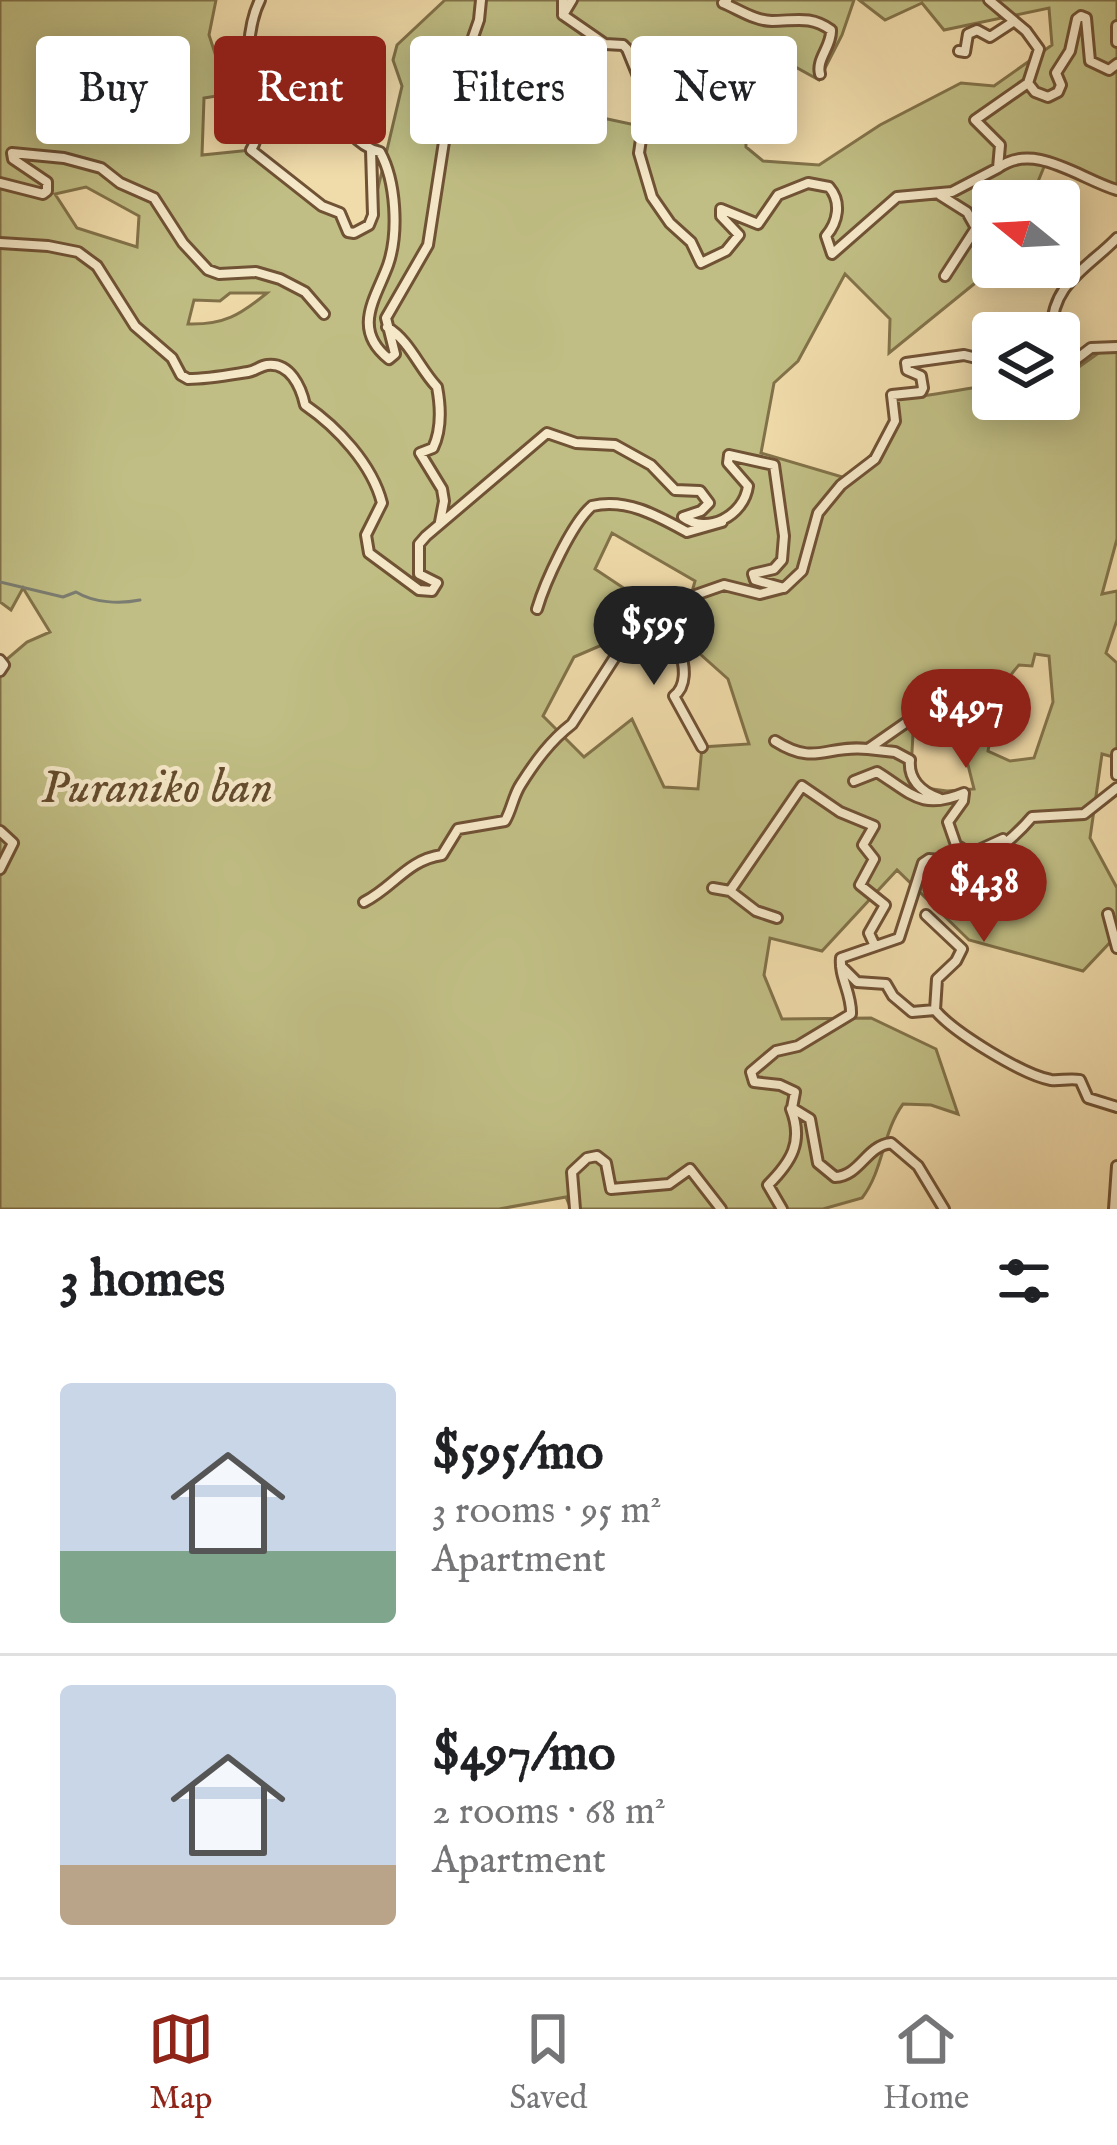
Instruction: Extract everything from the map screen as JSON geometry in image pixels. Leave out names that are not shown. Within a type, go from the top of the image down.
[{"type":"street","points":[[260,0],[250,26],[251,94],[259,136],[250,150],[322,206],[340,213],[354,233],[369,225],[373,214],[371,150]]},
{"type":"street","points":[[363,144],[380,152],[385,162],[393,206],[389,257],[372,296],[368,324],[389,359],[394,345],[386,326],[399,290],[428,244],[450,103],[482,0]]},
{"type":"street","points":[[562,0],[562,15]]},
{"type":"street","points":[[562,15],[572,0]]},
{"type":"street","points":[[727,0],[723,2],[760,19],[819,21],[830,30],[820,74]]},
{"type":"street","points":[[989,0],[1039,49],[1028,83],[975,120],[1000,145],[998,168]]},
{"type":"street","points":[[562,15],[604,44],[623,45],[627,50],[647,98],[639,153],[652,197],[670,223],[692,242],[701,263],[726,251],[739,235],[721,216],[721,209],[758,224],[765,219],[771,201],[794,187],[819,183],[833,190],[836,221],[826,236],[832,254],[897,197],[905,193],[940,195],[1013,160],[1035,158],[1117,190]]},
{"type":"street","points":[[1028,83],[1048,97],[1058,92],[1061,86],[1056,73],[1070,51],[1077,19],[1082,16],[1087,18],[1090,61],[1109,70],[1117,64]]},
{"type":"street","points":[[959,51],[965,52],[968,34],[977,30],[990,37],[1013,22]]},
{"type":"street","points":[[1117,26],[1117,42]]},
{"type":"street","points":[[0,183],[47,191],[47,182],[10,157],[12,153],[64,158],[101,168],[120,183],[154,198],[183,243],[208,270],[256,272],[280,279],[305,292],[324,314]]},
{"type":"street","points":[[940,195],[967,212],[976,228],[945,275]]},
{"type":"street","points":[[1053,312],[1058,293],[1117,238]]},
{"type":"street","points":[[0,243],[78,252],[98,266],[135,326],[188,379],[250,372],[265,365],[279,366],[290,375],[300,384],[305,405],[334,425],[377,486],[382,503],[366,536],[369,553],[419,590],[436,588],[437,583],[419,574],[419,544],[548,433],[577,443],[615,445],[640,456],[675,490],[700,491],[708,498],[701,512],[685,514],[683,520],[694,524],[723,521]]},
{"type":"street","points":[[386,326],[405,342],[424,375],[437,387],[441,422],[437,438],[433,448],[420,453],[442,489],[440,522]]},
{"type":"street","points":[[1080,356],[1090,348],[1117,347]]},
{"type":"street","points":[[649,604],[681,600],[724,585],[760,594],[784,588],[802,572],[818,513],[841,485],[875,459],[895,421],[892,395],[921,392],[921,376],[907,370],[906,363],[972,357]]},
{"type":"street","points":[[537,609],[549,573],[592,506],[629,505],[687,532],[738,512],[748,491],[728,463],[729,455],[774,465],[783,526],[782,560],[773,569],[753,574],[755,580],[784,588]]},
{"type":"street","points":[[649,604],[669,620],[687,669],[685,686],[675,701],[702,747]]},
{"type":"street","points":[[364,902],[386,891],[419,859],[442,855],[458,829],[505,821],[534,764],[572,724],[649,604]]},
{"type":"street","points":[[0,660],[4,664],[0,670]]},
{"type":"street","points":[[868,748],[914,717],[930,713]]},
{"type":"street","points":[[775,741],[796,754],[820,756],[842,746],[887,750],[910,760],[909,772],[917,784],[946,800]]},
{"type":"street","points":[[1117,754],[1117,775]]},
{"type":"street","points":[[854,781],[877,772],[904,793],[938,803],[964,793],[948,821],[956,845],[970,854],[1014,836]]},
{"type":"street","points":[[730,891],[802,786],[840,812],[874,826],[863,845],[874,859],[860,885],[885,905],[869,933],[875,946]]},
{"type":"street","points":[[782,1209],[768,1185],[786,1170],[798,1132],[792,1108],[795,1092],[754,1082],[751,1072],[776,1051],[798,1046],[851,1014],[841,958],[902,934],[923,863],[980,858],[1014,836],[1032,817],[1084,814],[1117,788]]},
{"type":"street","points":[[0,831],[13,843],[0,869]]},
{"type":"street","points":[[713,888],[730,891],[756,911],[777,918]]},
{"type":"street","points":[[1108,914],[1117,948]]},
{"type":"street","points":[[926,915],[962,949],[937,979],[935,1010],[953,1030],[1050,1079],[1080,1080],[1088,1098],[1117,1107]]},
{"type":"street","points":[[839,964],[857,982],[886,984],[892,996],[912,1012],[935,1010]]},
{"type":"street","points":[[792,1108],[810,1119],[818,1163],[835,1177],[853,1171],[878,1145],[891,1143],[918,1166],[944,1209]]},
{"type":"street","points":[[575,1209],[572,1172],[577,1164],[598,1156],[606,1163],[610,1189],[669,1184],[690,1169],[721,1209]]},
{"type":"street","points":[[1114,1209],[1117,1166]]},
{"type":"green space","name":"Puraniko ban","points":[[0,0],[216,0],[209,35],[214,50],[214,96],[204,98],[202,155],[251,150],[322,206],[340,213],[348,232],[370,222],[402,86],[393,60],[397,45],[445,0],[854,0],[819,80],[797,68],[797,36],[631,36],[631,59],[627,49],[607,47],[607,36],[410,36],[410,144],[607,144],[607,119],[631,124],[631,144],[746,144],[763,161],[819,165],[880,125],[961,83],[994,86],[1052,45],[1049,8],[944,30],[922,3],[885,20],[859,0],[1117,0],[1117,195],[1046,162],[1039,180],[972,180],[972,286],[889,353],[890,319],[845,274],[798,361],[774,383],[761,453],[849,479],[898,425],[896,398],[972,388],[972,420],[1080,420],[1080,366],[1100,352],[1117,351],[1117,539],[1102,594],[1117,591],[1117,620],[1106,653],[1117,663],[1117,758],[1102,754],[1090,838],[1117,888],[1117,935],[1083,971],[969,940],[897,870],[822,951],[770,938],[764,975],[782,1019],[871,1018],[936,1049],[958,1114],[931,1105],[903,1104],[862,1198],[823,1209],[571,1209],[566,1197],[499,1209],[0,1209],[0,665],[27,642],[50,632],[23,588],[11,610],[0,602]],"holes":[[[86,187],[139,216],[137,247],[77,228],[55,194]],[[230,293],[267,293],[231,317],[188,324],[194,300],[220,301]],[[612,533],[695,581],[680,636],[728,679],[749,744],[702,747],[698,789],[664,787],[632,719],[584,757],[543,716],[574,657],[667,617],[595,569]],[[1035,654],[1049,656],[1053,702],[1034,758],[1010,761],[988,751],[994,716],[1011,674],[1019,665],[1032,666]],[[914,717],[947,717],[974,789],[910,786]]]},
{"type":"waterway","points":[[0,582],[63,597],[76,592],[107,602],[140,600]]}]
